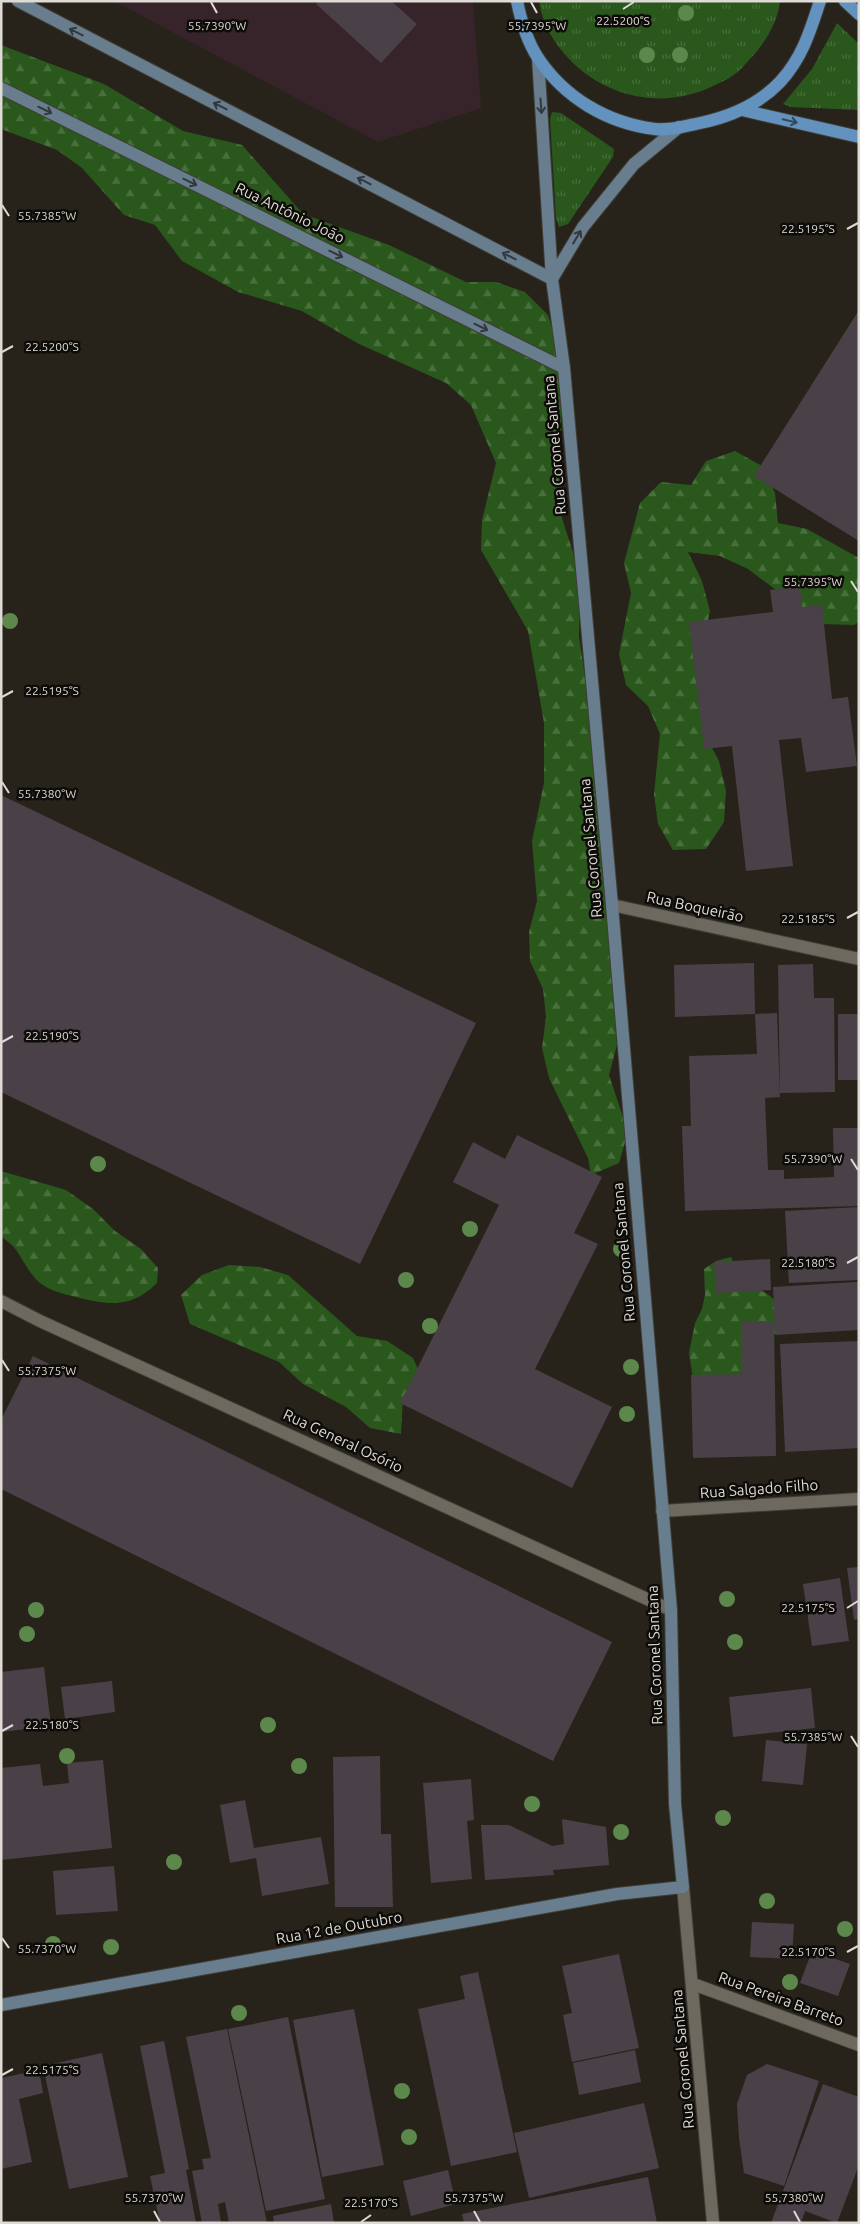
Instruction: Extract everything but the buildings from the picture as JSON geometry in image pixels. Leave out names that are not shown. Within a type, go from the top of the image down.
[{"type":"main road","points":[[18,1],[552,279],[583,227],[634,164],[679,128]]},
{"type":"main road","points":[[517,1],[523,26],[538,58],[570,95],[612,120],[656,129],[679,128],[711,121],[742,110],[779,82],[806,45],[820,1]]},
{"type":"main road","points":[[845,1],[859,14]]},
{"type":"main road","name":"Rua Coronel Santana","points":[[538,58],[552,279],[564,368],[612,906],[671,1610],[675,1804],[683,1887]]},
{"type":"main road","name":"Rua Antônio João","points":[[1,88],[564,368]]},
{"type":"main road","points":[[742,110],[859,136]]},
{"type":"main road","name":"Rua 12 de Outubro","points":[[1,2005],[617,1894],[683,1887]]},
{"type":"street","name":"Rua Boqueirão","points":[[612,906],[859,959]]},
{"type":"street","name":"Rua General Osório","points":[[1,1301],[40,1321],[671,1610]]},
{"type":"street","name":"Rua Salgado Filho","points":[[662,1511],[859,1499]]},
{"type":"street","name":"Rua Coronel Santana","points":[[683,1887],[713,2223]]},
{"type":"street","name":"Rua Pereira Barreto","points":[[693,1984],[859,2045]]},
{"type":"shaded area","points":[[114,1],[473,1],[481,108],[378,142]]},
{"type":"green space","points":[[539,1],[780,1],[777,17],[766,39],[737,72],[725,80],[696,93],[658,98],[639,97],[620,92],[586,74],[571,61],[555,41],[546,26]]},
{"type":"green space","points":[[837,23],[859,44],[859,110],[791,107],[783,104],[812,69]]},
{"type":"green space","points":[[1,45],[104,84],[183,131],[242,145],[303,214],[389,245],[466,282],[496,282],[525,292],[548,315],[557,342],[561,393],[561,515],[580,574],[579,637],[597,753],[612,944],[617,1045],[609,1075],[628,1132],[619,1163],[591,1175],[588,1158],[549,1078],[542,1048],[546,1017],[543,989],[530,961],[529,932],[537,901],[532,841],[544,783],[544,723],[528,631],[481,550],[482,520],[496,463],[471,405],[446,383],[359,344],[302,311],[238,292],[182,261],[155,225],[124,215],[82,168],[57,150],[1,129]]},
{"type":"green space","points":[[552,112],[561,113],[614,149],[613,157],[568,224],[559,227],[556,219],[550,119]]},
{"type":"green space","points":[[735,451],[762,466],[775,493],[778,523],[807,529],[859,558],[859,622],[854,625],[822,624],[748,569],[720,556],[688,552],[702,581],[710,611],[703,642],[704,733],[719,761],[726,791],[724,822],[706,849],[673,850],[658,824],[654,794],[660,734],[648,706],[626,685],[619,654],[631,593],[624,563],[640,503],[661,482],[691,485],[706,461]]},
{"type":"green space","points":[[1,1171],[66,1190],[93,1209],[115,1231],[141,1249],[158,1268],[157,1283],[138,1297],[119,1303],[109,1303],[62,1293],[40,1283],[32,1275],[13,1246],[1,1236]]},
{"type":"green space","points":[[731,1257],[744,1285],[760,1290],[776,1302],[782,1325],[730,1386],[694,1385],[689,1353],[695,1323],[702,1309],[705,1295],[704,1269],[716,1261]]},
{"type":"green space","points":[[229,1265],[260,1267],[288,1275],[357,1336],[387,1341],[413,1358],[426,1387],[403,1397],[401,1434],[370,1428],[346,1407],[303,1384],[279,1362],[190,1324],[181,1295],[202,1275]]}]
